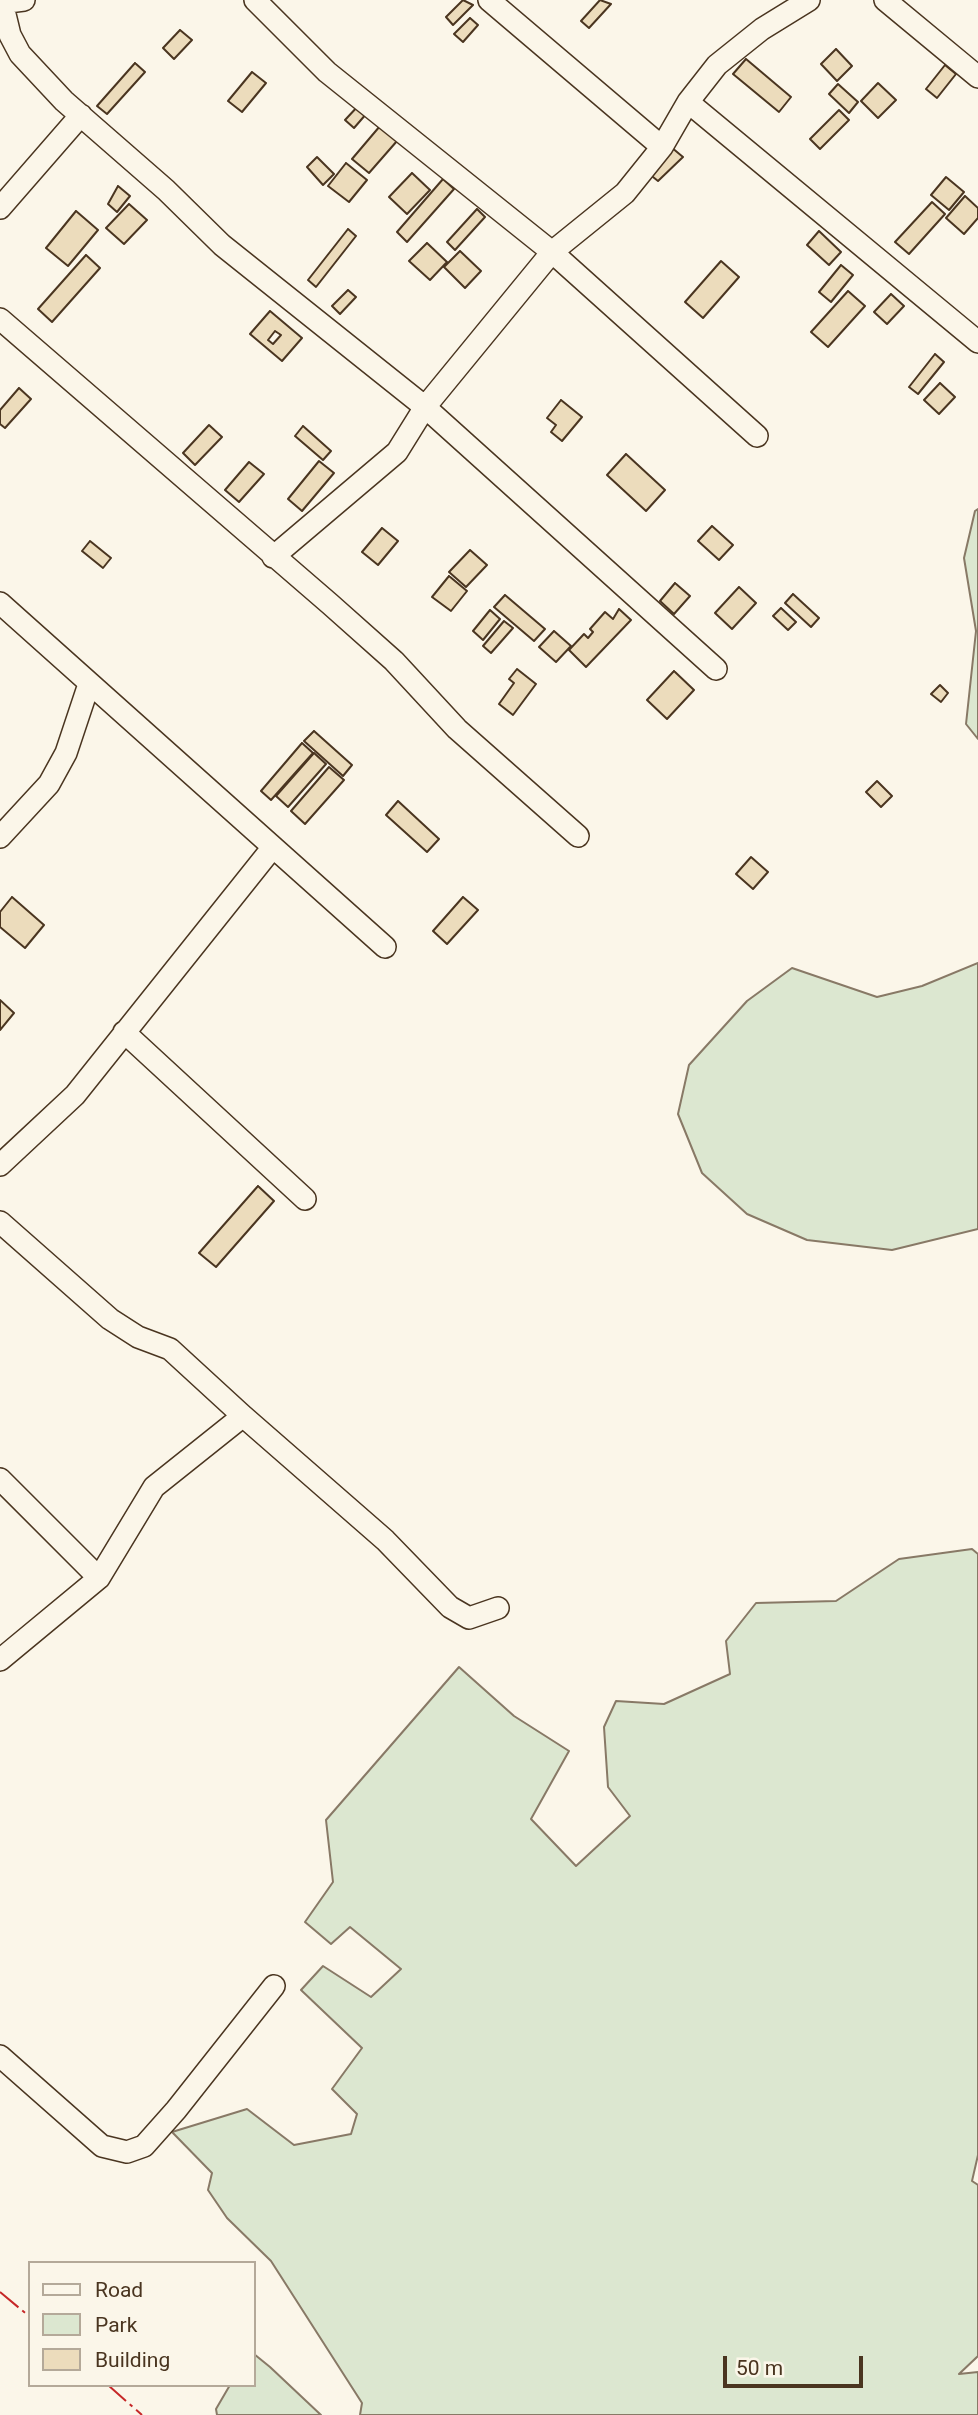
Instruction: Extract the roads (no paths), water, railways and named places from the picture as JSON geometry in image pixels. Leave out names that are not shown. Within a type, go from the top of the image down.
[{"type":"street","points":[[24,0],[1,3],[10,35],[20,54],[81,115],[222,245],[425,407],[716,669]]},
{"type":"street","points":[[255,0],[327,72],[552,252],[757,436]]},
{"type":"street","points":[[489,0],[662,147]]},
{"type":"street","points":[[273,557],[384,465],[403,444],[425,407],[552,252],[625,193],[662,147],[688,102],[717,65],[762,29],[809,0]]},
{"type":"street","points":[[884,0],[978,77]]},
{"type":"street","points":[[688,102],[978,342]]},
{"type":"street","points":[[0,208],[81,115]]},
{"type":"street","points":[[0,319],[394,661],[457,729],[578,836]]},
{"type":"street","points":[[0,603],[386,947]]},
{"type":"street","points":[[0,837],[49,784],[66,753],[89,684]]},
{"type":"street","points":[[0,1165],[75,1095],[273,847]]},
{"type":"street","points":[[124,1032],[305,1199]]},
{"type":"street","points":[[0,1222],[110,1319],[138,1337],[170,1349],[385,1540],[450,1607],[469,1618],[498,1608]]},
{"type":"street","points":[[0,1660],[99,1578],[154,1487],[243,1416]]},
{"type":"street","points":[[0,1479],[99,1578]]},
{"type":"street","points":[[0,2056],[102,2146],[127,2152],[144,2146],[176,2110],[274,1986]]}]
